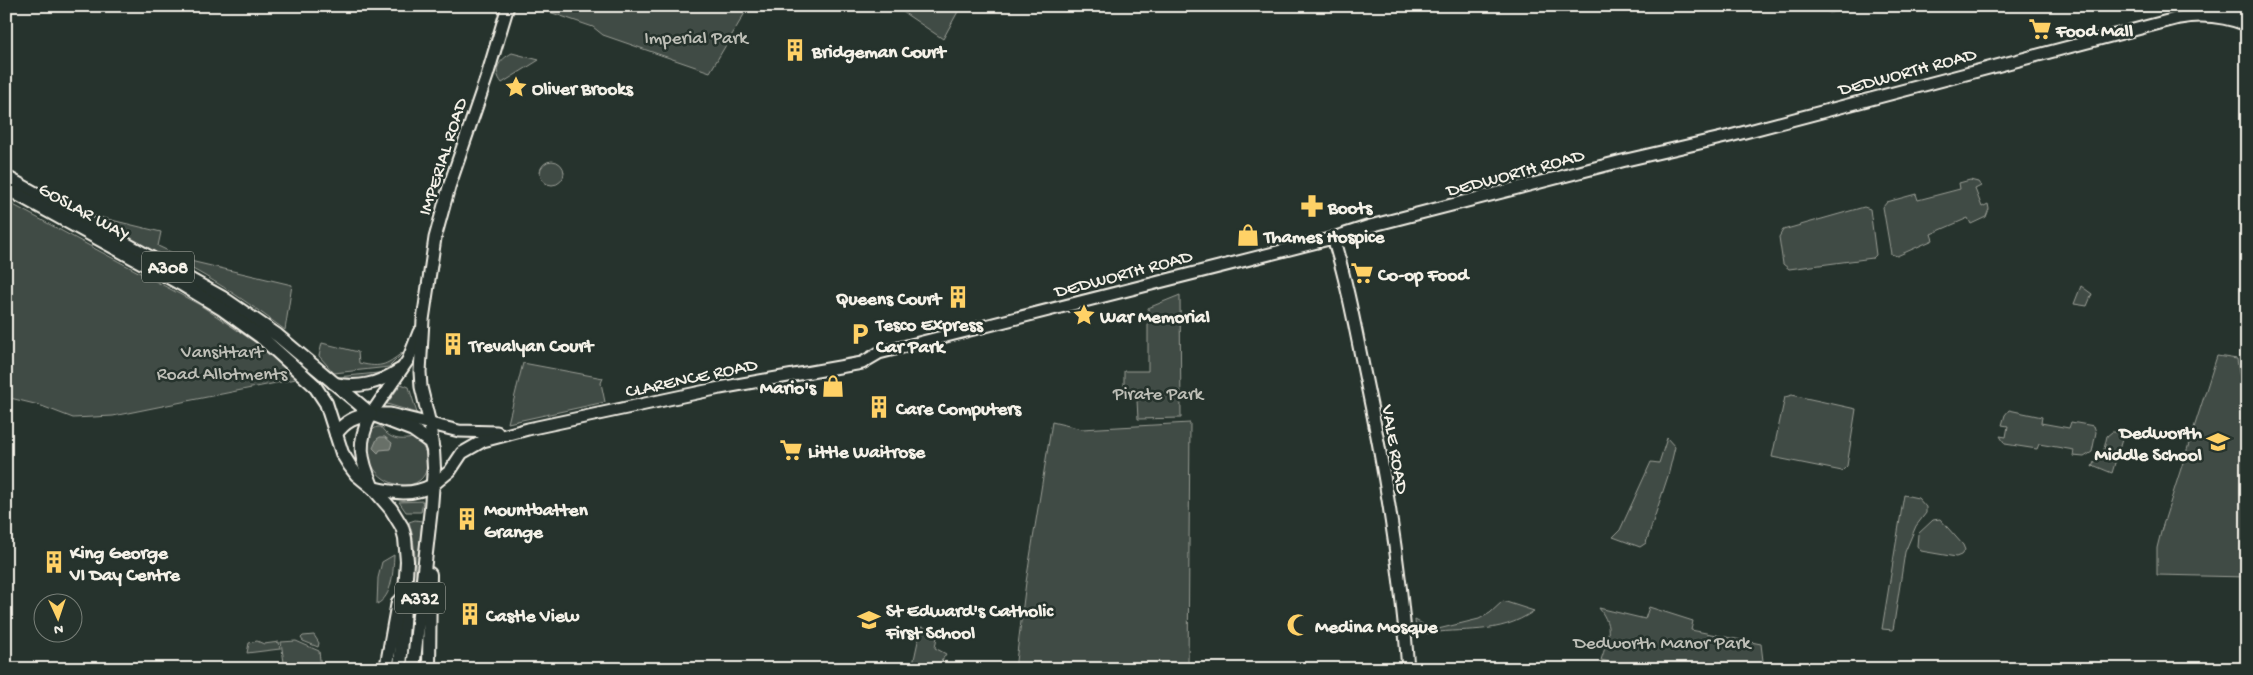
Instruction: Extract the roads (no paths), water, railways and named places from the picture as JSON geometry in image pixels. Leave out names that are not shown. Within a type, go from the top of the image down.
[{"type":"main road","name":"IMPERIAL ROAD","points":[[434,450],[421,387],[423,320],[434,238],[508,6]]},
{"type":"main road","points":[[2204,11],[2218,13],[2220,6],[2234,11],[2247,12]]},
{"type":"main road","name":"DEDWORTH ROAD","points":[[862,363],[879,354],[1333,238],[1370,226],[1622,161],[1730,136],[2204,11],[2247,25]]},
{"type":"main road","name":"GOSLAR WAY","points":[[6,177],[223,298],[277,335],[333,383],[373,412]]},
{"type":"main road","name":"GOSLAR WAY","points":[[6,188],[181,284],[222,309],[261,337],[314,385],[326,403],[336,434],[350,466],[356,474],[373,488]]},
{"type":"main road","name":"VALE ROAD","points":[[1333,238],[1343,271],[1377,434],[1399,570],[1408,669]]},
{"type":"main road","name":"IMPERIAL ROAD","points":[[373,488],[365,468],[361,450],[363,432],[373,412],[414,349],[423,320]]},
{"type":"main road","name":"CLARENCE ROAD","points":[[373,488],[407,493],[419,492],[433,485],[450,471],[462,453],[473,445],[528,429],[765,379],[862,363]]},
{"type":"main road","points":[[333,383],[350,386],[370,384],[386,379],[404,366]]},
{"type":"main road","points":[[336,434],[351,419],[373,412],[423,436],[430,442],[434,450],[433,485]]},
{"type":"main road","name":"CLARENCE ROAD","points":[[373,412],[479,433],[528,429]]},
{"type":"main road","name":"A332","points":[[413,669],[433,485]]},
{"type":"main road","name":"A332","points":[[373,488],[391,509],[402,527],[405,538],[406,568],[400,669]]},
{"type":"main road","points":[[429,532],[429,669]]},
{"type":"main road","points":[[386,669],[406,568]]},
{"type":"place","name":"Food Mall","points":[[2040,29]]},
{"type":"place","name":"Bridgeman Court","points":[[795,50]]},
{"type":"place","name":"Oliver Brooks","points":[[516,87]]},
{"type":"place","name":"Boots","points":[[1312,206]]},
{"type":"place","name":"Thames Hospice","points":[[1248,235]]},
{"type":"place","name":"Co-op Food","points":[[1362,273]]},
{"type":"place","name":"Queens Court","points":[[958,297]]},
{"type":"place","name":"War Memorial","points":[[1084,315]]},
{"type":"place","name":"Tesco Express Car Park","points":[[860,334]]},
{"type":"place","name":"Trevalyan Court","points":[[453,344]]},
{"type":"place","name":"Mario's","points":[[833,386]]},
{"type":"place","name":"Care Computers","points":[[879,407]]},
{"type":"place","name":"Dedworth Middle School","points":[[2218,442]]},
{"type":"place","name":"Little Waitrose","points":[[791,450]]},
{"type":"place","name":"Mountbatten Grange","points":[[467,519]]},
{"type":"place","name":"King George VI Day Centre","points":[[54,562]]},
{"type":"place","name":"Castle View","points":[[470,614]]},
{"type":"place","name":"St Edward's Catholic First School","points":[[869,620]]},
{"type":"place","name":"Medina Mosque","points":[[1298,625]]},
{"type":"park label","name":"Imperial Park","points":[[696,36]]},
{"type":"park label","name":"Vansittart Road Allotments","points":[[222,361]]},
{"type":"park label","name":"Pirate Park","points":[[1158,392]]},
{"type":"park label","name":"Dedworth Manor Park","points":[[1662,641]]}]
